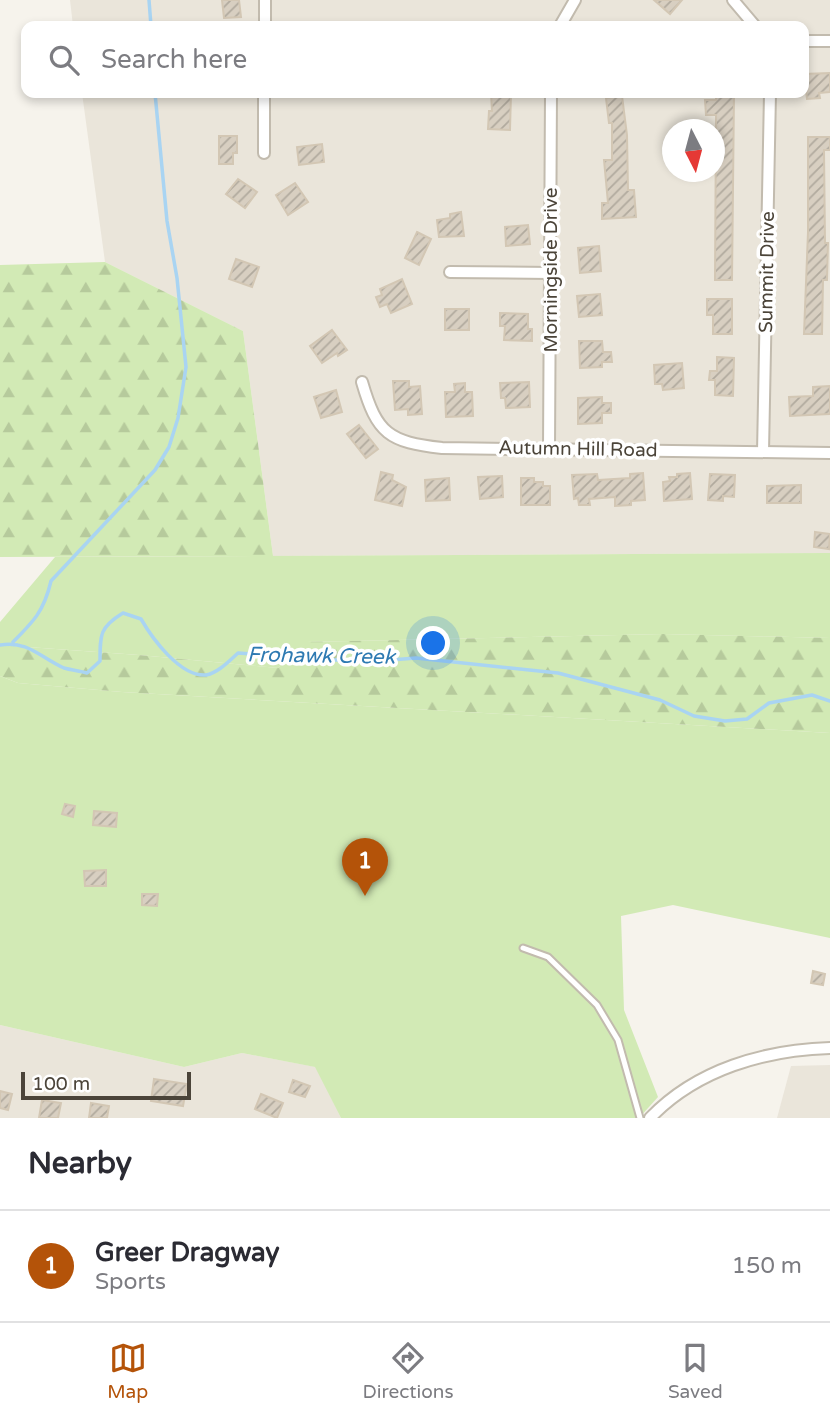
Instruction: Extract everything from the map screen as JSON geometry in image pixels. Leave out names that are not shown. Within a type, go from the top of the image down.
[{"type":"street","points":[[265,0],[265,21]]},
{"type":"street","points":[[563,21],[575,0]]},
{"type":"street","points":[[733,0],[751,21]]},
{"type":"street","points":[[809,41],[830,41]]},
{"type":"street","points":[[264,98],[264,153]]},
{"type":"street","name":"Morningside Drive","points":[[549,448],[551,98]]},
{"type":"street","name":"Summit Drive","points":[[763,452],[770,98]]},
{"type":"street","points":[[450,272],[551,273]]},
{"type":"street","name":"Autumn Hill Road","points":[[362,382],[370,411],[389,434],[407,444],[442,448],[830,453]]},
{"type":"street","points":[[650,1118],[700,1081],[736,1063],[795,1049],[830,1048]]},
{"type":"lane","points":[[523,948],[548,957],[597,1005],[618,1040],[640,1118]]},
{"type":"shaded area","points":[[70,0],[830,0],[830,553],[273,556],[243,331],[105,262],[83,98],[809,98],[809,21],[72,21]]},
{"type":"shaded area","points":[[0,1025],[184,1067],[242,1053],[316,1067],[341,1118],[0,1118]]},
{"type":"shaded area","points":[[830,1065],[830,1118],[777,1118],[791,1066]]},
{"type":"green space","points":[[105,262],[243,331],[273,556],[0,557],[0,265]]},
{"type":"green space","points":[[830,553],[830,638],[663,634],[307,642],[278,668],[0,645],[0,622],[55,557]]},
{"type":"green space","points":[[663,634],[830,638],[830,733],[122,692],[18,683],[0,676],[0,645],[278,668],[306,642]]},
{"type":"green space","points":[[0,676],[18,683],[122,692],[830,733],[830,938],[673,905],[621,916],[624,1010],[658,1097],[639,1118],[341,1118],[315,1067],[242,1053],[184,1067],[0,1025]]},
{"type":"building","points":[[222,0],[239,0],[241,17],[224,18]]},
{"type":"building","points":[[654,0],[682,0],[670,14]]},
{"type":"building","points":[[830,73],[830,92],[819,93],[820,98],[807,99],[809,74]]},
{"type":"building","points":[[491,98],[511,98],[510,130],[488,129],[489,111],[492,111]]},
{"type":"building","points":[[606,98],[622,98],[627,135],[628,190],[634,190],[636,217],[602,219],[602,203],[608,203],[604,160],[612,160],[612,123],[609,123]]},
{"type":"building","points":[[734,98],[732,280],[715,280],[716,182],[725,182],[725,119],[706,115],[705,100]]},
{"type":"building","points":[[219,136],[237,136],[237,153],[233,153],[233,164],[219,164]]},
{"type":"building","points":[[808,137],[830,137],[830,150],[824,150],[825,243],[828,243],[827,280],[823,280],[822,334],[804,334]]},
{"type":"building","points":[[322,144],[324,162],[299,165],[297,147]]},
{"type":"building","points":[[238,179],[257,192],[245,208],[226,194]]},
{"type":"building","points":[[295,183],[308,202],[288,215],[276,195]]},
{"type":"building","points":[[461,212],[464,236],[439,237],[437,220],[450,218],[450,214]]},
{"type":"building","points":[[528,225],[530,244],[506,246],[505,227]]},
{"type":"building","points":[[417,232],[431,239],[419,265],[405,258]]},
{"type":"building","points":[[599,246],[601,271],[580,273],[578,248]]},
{"type":"building","points":[[236,259],[259,267],[252,287],[229,279]]},
{"type":"building","points":[[402,279],[412,304],[391,313],[387,304],[380,307],[376,297],[382,295],[380,289]]},
{"type":"building","points":[[600,294],[602,315],[579,317],[577,296]]},
{"type":"building","points":[[707,299],[732,299],[732,334],[713,334],[713,315],[707,315]]},
{"type":"building","points":[[445,309],[469,309],[469,330],[445,330]]},
{"type":"building","points":[[500,313],[528,314],[528,329],[532,329],[532,341],[504,340],[505,326],[500,326]]},
{"type":"building","points":[[332,330],[347,350],[322,363],[310,346]]},
{"type":"building","points":[[579,341],[602,341],[603,352],[611,352],[612,362],[602,362],[602,367],[580,368]]},
{"type":"building","points":[[717,357],[734,358],[733,396],[715,395],[715,380],[709,380],[710,371],[717,371]]},
{"type":"building","points":[[682,363],[684,388],[663,390],[662,384],[655,384],[654,365]]},
{"type":"building","points":[[393,381],[409,381],[409,387],[420,386],[422,414],[408,415],[408,409],[395,410]]},
{"type":"building","points":[[529,382],[530,407],[506,408],[505,398],[501,398],[500,383]]},
{"type":"building","points":[[465,383],[465,392],[472,392],[473,416],[446,417],[445,392],[455,392],[454,384]]},
{"type":"building","points":[[830,386],[830,414],[790,416],[789,397],[813,396],[813,387]]},
{"type":"building","points":[[336,390],[342,412],[321,418],[314,397]]},
{"type":"building","points":[[602,397],[602,403],[611,403],[611,413],[602,413],[602,423],[578,424],[578,398]]},
{"type":"building","points":[[359,425],[378,449],[366,458],[347,434]]},
{"type":"building","points":[[381,472],[393,475],[392,480],[406,487],[402,506],[375,500]]},
{"type":"building","points":[[643,473],[645,500],[631,501],[631,505],[615,506],[615,497],[589,499],[590,505],[579,505],[578,498],[574,499],[572,475],[597,474],[598,480],[630,478],[630,474]]},
{"type":"building","points":[[690,473],[692,499],[664,501],[663,482],[670,481],[669,477],[677,477],[677,474]]},
{"type":"building","points":[[710,474],[735,475],[734,497],[723,496],[723,501],[708,500]]},
{"type":"building","points":[[502,476],[503,497],[480,499],[478,477]]},
{"type":"building","points":[[449,478],[450,500],[426,501],[425,480]]},
{"type":"building","points":[[521,478],[534,478],[534,482],[543,482],[543,486],[550,486],[550,505],[521,505]]},
{"type":"building","points":[[801,485],[801,503],[767,503],[767,486]]},
{"type":"building","points":[[815,532],[830,534],[829,549],[814,547]]},
{"type":"building","points":[[65,804],[75,806],[73,817],[62,814]]},
{"type":"building","points":[[94,811],[117,813],[116,827],[93,825]]},
{"type":"building","points":[[106,870],[106,886],[85,886],[84,871]]},
{"type":"building","points":[[142,894],[158,894],[157,906],[142,905]]},
{"type":"building","points":[[813,971],[825,974],[823,985],[811,983]]},
{"type":"building","points":[[154,1079],[187,1084],[183,1106],[151,1101]]},
{"type":"building","points":[[293,1080],[310,1086],[305,1097],[289,1092]]},
{"type":"building","points":[[0,1091],[12,1094],[8,1110],[0,1108]]},
{"type":"building","points":[[261,1094],[283,1103],[277,1118],[255,1109]]},
{"type":"building","points":[[42,1100],[61,1103],[58,1118],[39,1118]]},
{"type":"building","points":[[91,1103],[109,1106],[107,1118],[89,1118]]},
{"type":"waterway","points":[[149,0],[151,21]]},
{"type":"waterway","points":[[13,642],[37,615],[51,581],[155,470],[169,447],[178,418],[186,367],[177,278],[167,221],[155,98]]},
{"type":"waterway","name":"Frohawk Creek","points":[[0,645],[26,647],[64,668],[87,673],[100,661],[103,632],[123,613],[141,619],[168,655],[186,670],[196,674],[215,672],[238,653],[365,662],[416,658],[558,673],[660,700],[694,716],[725,721],[747,719],[769,703],[812,695],[830,701]]},
{"type":"place","name":"Greer Dragway","points":[[365,896]]}]
